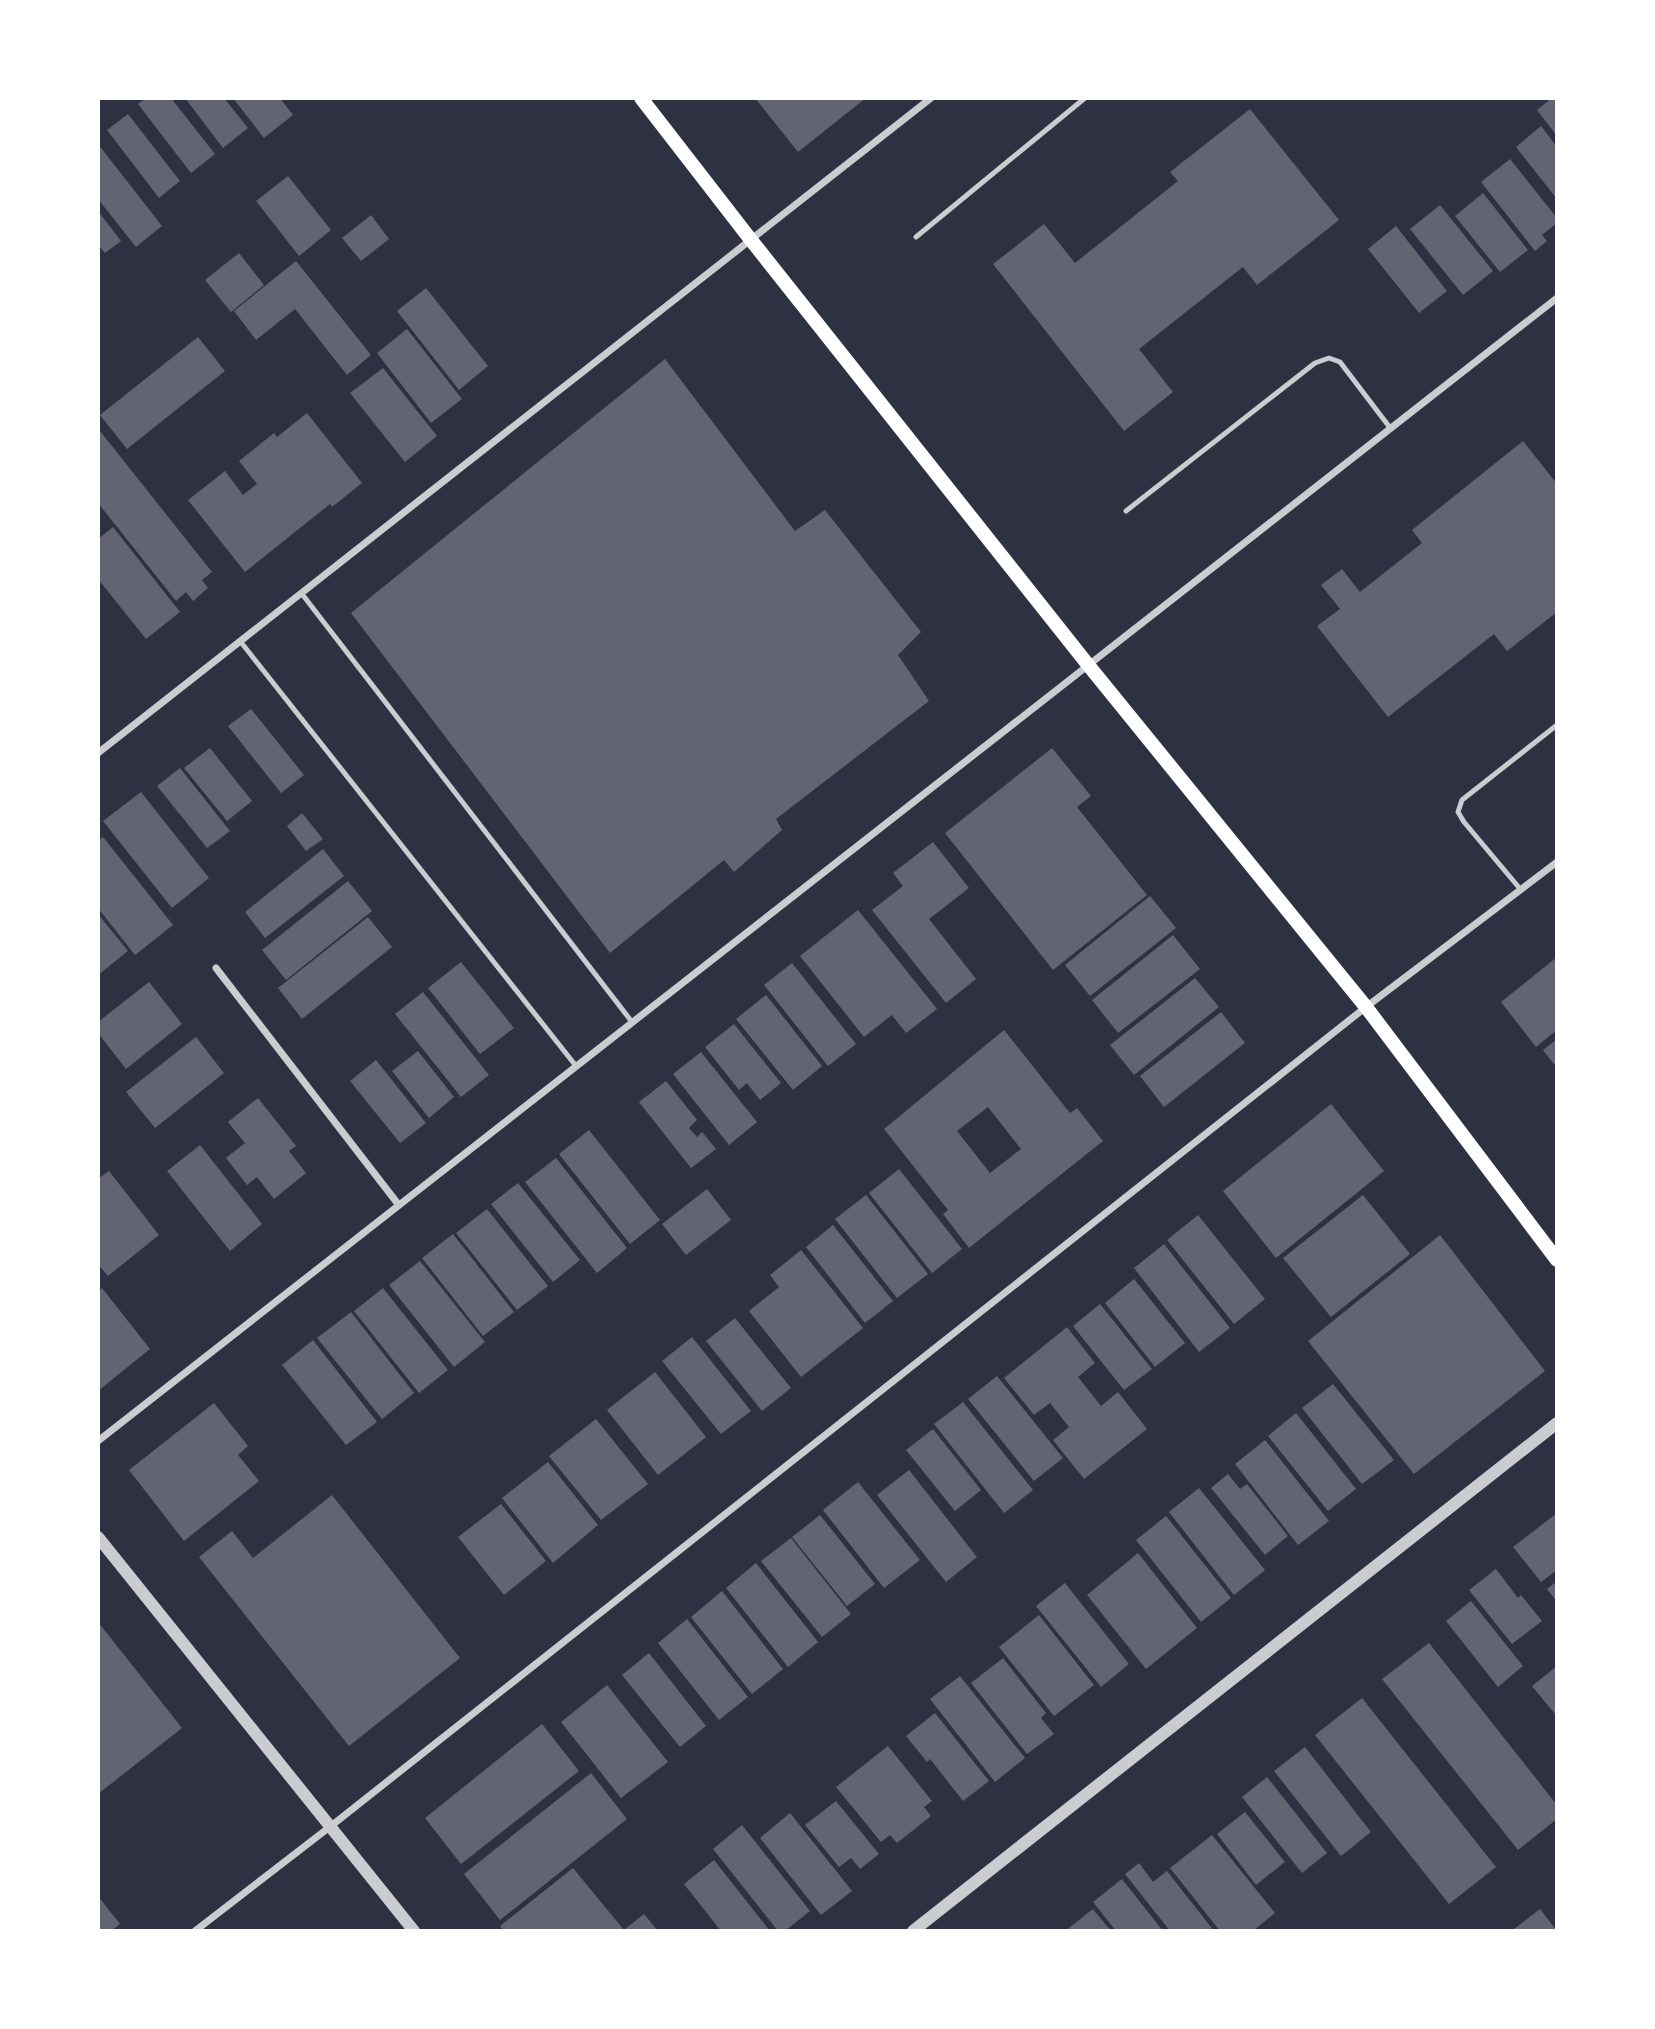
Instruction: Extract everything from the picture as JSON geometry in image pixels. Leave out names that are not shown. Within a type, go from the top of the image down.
[{"type":"main road","points":[[641,98],[1089,666],[1366,1007],[1557,1260]]},
{"type":"street","points":[[98,753],[931,98]]},
{"type":"street","points":[[98,1441],[1557,298]]},
{"type":"street","points":[[195,1931],[1366,1007],[1557,862]]},
{"type":"street","points":[[216,968],[398,1204]]},
{"type":"street","points":[[913,1931],[1557,1423]]},
{"type":"street","points":[[98,1537],[414,1931]]},
{"type":"lane","points":[[916,237],[1085,98]]},
{"type":"lane","points":[[1126,511],[1315,363],[1329,358],[1340,362],[1391,429]]},
{"type":"lane","points":[[302,594],[632,1022]]},
{"type":"lane","points":[[240,641],[576,1066]]},
{"type":"lane","points":[[1521,890],[1458,812],[1462,800],[1557,725]]},
{"type":"building","points":[[146,98],[171,98],[215,154],[191,173],[138,104]]},
{"type":"building","points":[[185,98],[224,98],[248,128],[223,148]]},
{"type":"building","points":[[233,98],[280,98],[293,115],[264,138]]},
{"type":"building","points":[[755,98],[866,98],[798,152]]},
{"type":"building","points":[[1552,98],[1557,98],[1557,136],[1537,110]]},
{"type":"building","points":[[1250,109],[1339,220],[1257,285],[1243,267],[1139,349],[1173,392],[1124,431],[993,264],[1044,224],[1075,263],[1178,181],[1170,172]]},
{"type":"building","points":[[128,114],[180,181],[159,198],[107,130]]},
{"type":"building","points":[[1541,126],[1557,147],[1557,199],[1516,147]]},
{"type":"building","points":[[98,144],[162,226],[136,247],[98,199]]},
{"type":"building","points":[[1510,159],[1557,218],[1557,223],[1542,235],[1547,241],[1535,251],[1481,182]]},
{"type":"building","points":[[288,176],[331,230],[299,256],[256,201]]},
{"type":"building","points":[[1483,193],[1528,250],[1500,272],[1455,216]]},
{"type":"building","points":[[1440,205],[1493,271],[1463,295],[1410,229]]},
{"type":"building","points":[[98,211],[121,241],[105,253],[98,245]]},
{"type":"building","points":[[371,215],[389,239],[361,261],[342,238]]},
{"type":"building","points":[[1396,226],[1447,291],[1419,313],[1368,249]]},
{"type":"building","points":[[239,253],[264,285],[231,312],[205,280]]},
{"type":"building","points":[[296,261],[371,355],[347,375],[295,309],[256,340],[234,311]]},
{"type":"building","points":[[426,288],[488,366],[459,390],[397,311]]},
{"type":"building","points":[[407,329],[462,399],[431,423],[377,353]]},
{"type":"building","points":[[198,337],[225,371],[127,449],[100,415]]},
{"type":"building","points":[[665,359],[795,531],[825,510],[921,632],[898,655],[929,701],[776,819],[782,830],[734,872],[724,860],[610,953],[351,613]]},
{"type":"building","points":[[383,368],[437,436],[405,462],[350,393]]},
{"type":"building","points":[[307,413],[362,483],[332,507],[330,504],[245,572],[188,500],[225,471],[243,495],[257,484],[239,461],[274,433],[277,437]]},
{"type":"building","points":[[100,431],[212,572],[202,580],[208,588],[193,601],[186,592],[176,601],[98,503]]},
{"type":"building","points":[[1523,441],[1557,484],[1557,612],[1507,651],[1494,634],[1388,717],[1317,626],[1340,609],[1321,585],[1342,569],[1360,592],[1422,543],[1412,530]]},
{"type":"building","points":[[113,527],[180,612],[146,639],[98,579],[98,539]]},
{"type":"building","points":[[251,709],[304,775],[281,793],[228,726]]},
{"type":"building","points":[[210,748],[252,801],[227,821],[184,768]]},
{"type":"building","points":[[1052,748],[1091,796],[1077,807],[1147,895],[1053,970],[945,833]]},
{"type":"building","points":[[180,768],[230,831],[207,848],[157,786]]},
{"type":"building","points":[[141,792],[209,878],[172,908],[103,821]]},
{"type":"building","points":[[302,813],[323,839],[306,851],[287,826]]},
{"type":"building","points":[[103,837],[173,925],[135,955],[98,908],[98,841]]},
{"type":"building","points":[[933,842],[969,888],[929,919],[976,979],[946,1003],[872,910],[903,886],[893,873]]},
{"type":"building","points":[[323,849],[344,876],[265,938],[245,912]]},
{"type":"building","points":[[348,881],[372,911],[286,980],[262,950]]},
{"type":"building","points":[[1150,896],[1176,928],[1090,996],[1065,965]]},
{"type":"building","points":[[858,910],[937,1009],[906,1033],[892,1015],[864,1037],[800,956]]},
{"type":"building","points":[[98,914],[128,951],[98,975]]},
{"type":"building","points":[[368,917],[392,947],[302,1019],[278,988]]},
{"type":"building","points":[[1173,935],[1200,969],[1118,1033],[1092,1000]]},
{"type":"building","points":[[1557,957],[1557,1030],[1536,1047],[1501,1002]]},
{"type":"building","points":[[461,962],[514,1028],[480,1054],[428,988]]},
{"type":"building","points":[[792,963],[856,1044],[828,1066],[764,985]]},
{"type":"building","points":[[1195,978],[1219,1007],[1134,1075],[1110,1045]]},
{"type":"building","points":[[149,982],[182,1024],[126,1069],[98,1033],[98,1022]]},
{"type":"building","points":[[423,992],[489,1075],[461,1097],[395,1014]]},
{"type":"building","points":[[766,995],[822,1066],[793,1090],[736,1019]]},
{"type":"building","points":[[1221,1012],[1245,1043],[1164,1107],[1140,1076]]},
{"type":"building","points":[[734,1024],[781,1083],[760,1100],[747,1083],[739,1090],[705,1047]]},
{"type":"building","points":[[1004,1030],[1070,1113],[1077,1108],[1103,1141],[969,1248],[943,1214],[948,1210],[884,1129]],"holes":[[[988,1107],[1021,1149],[990,1173],[957,1131]]]},
{"type":"building","points":[[196,1037],[224,1073],[155,1128],[126,1092]]},
{"type":"building","points":[[1557,1039],[1557,1068],[1543,1050]]},
{"type":"building","points":[[418,1051],[454,1097],[429,1118],[392,1071]]},
{"type":"building","points":[[701,1052],[757,1122],[729,1145],[673,1074]]},
{"type":"building","points":[[376,1060],[426,1123],[400,1143],[350,1081]]},
{"type":"building","points":[[666,1081],[697,1120],[689,1128],[697,1137],[702,1132],[716,1149],[691,1168],[639,1102]]},
{"type":"building","points":[[258,1098],[296,1146],[289,1151],[306,1173],[274,1199],[257,1177],[247,1185],[226,1158],[245,1143],[228,1122]]},
{"type":"building","points":[[1331,1104],[1384,1171],[1276,1258],[1223,1191]]},
{"type":"building","points":[[589,1130],[660,1220],[630,1244],[559,1154]]},
{"type":"building","points":[[200,1145],[262,1224],[230,1251],[167,1171]]},
{"type":"building","points":[[556,1158],[627,1248],[597,1273],[525,1182]]},
{"type":"building","points":[[899,1169],[962,1249],[932,1273],[869,1193]]},
{"type":"building","points":[[109,1171],[159,1235],[108,1276],[98,1264],[98,1179]]},
{"type":"building","points":[[518,1183],[580,1260],[553,1282],[491,1204]]},
{"type":"building","points":[[707,1189],[731,1220],[686,1255],[662,1224]]},
{"type":"building","points":[[866,1195],[928,1274],[897,1298],[835,1219]]},
{"type":"building","points":[[1363,1195],[1410,1254],[1331,1317],[1283,1258]]},
{"type":"building","points":[[487,1209],[548,1286],[517,1310],[456,1233]]},
{"type":"building","points":[[1198,1215],[1265,1299],[1234,1324],[1167,1240]]},
{"type":"building","points":[[833,1225],[893,1301],[865,1323],[806,1247]]},
{"type":"building","points":[[453,1234],[514,1312],[483,1336],[422,1258]]},
{"type":"building","points":[[1440,1235],[1545,1371],[1414,1474],[1308,1341]]},
{"type":"building","points":[[1164,1244],[1230,1328],[1199,1352],[1134,1268]]},
{"type":"building","points":[[801,1250],[863,1328],[801,1377],[749,1311],[779,1287],[770,1275]]},
{"type":"building","points":[[420,1261],[485,1342],[454,1367],[389,1285]]},
{"type":"building","points":[[1134,1279],[1185,1343],[1155,1367],[1105,1303]]},
{"type":"building","points":[[102,1288],[150,1349],[98,1391],[98,1292]]},
{"type":"building","points":[[383,1288],[448,1370],[419,1393],[354,1311]]},
{"type":"building","points":[[1100,1304],[1152,1369],[1124,1390],[1073,1326]]},
{"type":"building","points":[[351,1312],[414,1393],[382,1419],[317,1338]]},
{"type":"building","points":[[735,1318],[791,1388],[762,1411],[706,1341]]},
{"type":"building","points":[[1067,1327],[1095,1363],[1078,1377],[1101,1406],[1118,1392],[1147,1429],[1084,1479],[1053,1440],[1069,1427],[1050,1403],[1034,1415],[1004,1378]]},
{"type":"building","points":[[692,1337],[751,1411],[721,1434],[662,1361]]},
{"type":"building","points":[[313,1340],[377,1422],[346,1445],[282,1365]]},
{"type":"building","points":[[655,1372],[706,1437],[658,1475],[607,1410]]},
{"type":"building","points":[[997,1376],[1063,1458],[1034,1481],[968,1399]]},
{"type":"building","points":[[1333,1384],[1394,1460],[1362,1484],[1302,1408]]},
{"type":"building","points":[[963,1402],[1033,1490],[1004,1513],[934,1424]]},
{"type":"building","points":[[214,1403],[248,1446],[238,1455],[259,1481],[184,1541],[129,1470]]},
{"type":"building","points":[[1296,1413],[1356,1489],[1328,1511],[1268,1436]]},
{"type":"building","points":[[596,1419],[648,1484],[601,1520],[549,1456]]},
{"type":"building","points":[[933,1429],[981,1490],[955,1511],[906,1450]]},
{"type":"building","points":[[1265,1440],[1329,1521],[1298,1545],[1235,1464]]},
{"type":"building","points":[[548,1462],[598,1525],[553,1563],[502,1498]]},
{"type":"building","points":[[909,1470],[977,1557],[946,1582],[877,1495]]},
{"type":"building","points":[[1228,1474],[1240,1489],[1247,1484],[1288,1536],[1265,1555],[1211,1488]]},
{"type":"building","points":[[858,1482],[920,1560],[884,1588],[823,1510]]},
{"type":"building","points":[[1199,1488],[1265,1570],[1234,1595],[1169,1512]]},
{"type":"building","points":[[332,1495],[460,1658],[349,1746],[199,1557],[232,1531],[253,1558]]},
{"type":"building","points":[[501,1504],[546,1561],[504,1595],[458,1537]]},
{"type":"building","points":[[1557,1513],[1557,1570],[1541,1582],[1513,1547]]},
{"type":"building","points":[[820,1515],[875,1584],[847,1606],[792,1537]]},
{"type":"building","points":[[1166,1516],[1231,1598],[1201,1622],[1136,1540]]},
{"type":"building","points":[[791,1538],[851,1614],[822,1637],[761,1561]]},
{"type":"building","points":[[1138,1553],[1197,1628],[1146,1669],[1087,1595]]},
{"type":"building","points":[[756,1563],[818,1642],[788,1667],[726,1588]]},
{"type":"building","points":[[1496,1569],[1518,1598],[1521,1595],[1542,1621],[1512,1644],[1469,1590]]},
{"type":"building","points":[[1557,1581],[1557,1602],[1547,1589]]},
{"type":"building","points":[[1065,1583],[1129,1664],[1101,1687],[1036,1606]]},
{"type":"building","points":[[722,1591],[783,1669],[752,1694],[691,1617]]},
{"type":"building","points":[[1471,1601],[1523,1666],[1498,1687],[1446,1621]]},
{"type":"building","points":[[1039,1615],[1094,1685],[1054,1716],[999,1647]]},
{"type":"building","points":[[687,1619],[748,1697],[719,1720],[658,1643]]},
{"type":"building","points":[[98,1622],[182,1728],[98,1794]]},
{"type":"building","points":[[1429,1643],[1557,1805],[1557,1819],[1518,1850],[1382,1679]]},
{"type":"building","points":[[649,1653],[706,1726],[680,1747],[622,1675]]},
{"type":"building","points":[[1003,1658],[1046,1713],[1041,1718],[1054,1734],[1027,1754],[971,1683]]},
{"type":"building","points":[[1557,1666],[1557,1713],[1555,1714],[1532,1686]]},
{"type":"building","points":[[960,1676],[1025,1758],[995,1782],[930,1699]]},
{"type":"building","points":[[607,1685],[668,1762],[621,1798],[561,1722]]},
{"type":"building","points":[[1362,1698],[1496,1867],[1449,1904],[1315,1735]]},
{"type":"building","points":[[935,1713],[989,1781],[963,1801],[930,1759],[927,1762],[906,1736]]},
{"type":"building","points":[[542,1724],[579,1771],[461,1864],[425,1818]]},
{"type":"building","points":[[888,1746],[932,1801],[924,1807],[931,1816],[897,1843],[890,1835],[881,1842],[836,1787]]},
{"type":"building","points":[[1305,1747],[1371,1832],[1341,1856],[1274,1771]]},
{"type":"building","points":[[591,1773],[627,1819],[500,1920],[464,1874]]},
{"type":"building","points":[[1267,1777],[1327,1853],[1302,1873],[1242,1797]]},
{"type":"building","points":[[836,1801],[879,1854],[860,1869],[851,1858],[839,1867],[805,1825]]},
{"type":"building","points":[[1245,1812],[1285,1862],[1256,1885],[1217,1834]]},
{"type":"building","points":[[790,1813],[852,1891],[821,1915],[760,1838]]},
{"type":"building","points":[[742,1825],[810,1911],[785,1931],[778,1931],[713,1849]]},
{"type":"building","points":[[1212,1835],[1275,1913],[1253,1931],[1220,1931],[1170,1868]]},
{"type":"building","points":[[714,1860],[770,1931],[721,1931],[684,1884]]},
{"type":"building","points":[[1139,1863],[1153,1882],[1167,1871],[1214,1931],[1170,1931],[1125,1874]]},
{"type":"building","points":[[573,1868],[624,1930],[644,1914],[658,1931],[504,1931],[500,1926]]},
{"type":"building","points":[[1122,1879],[1163,1931],[1116,1931],[1093,1902]]},
{"type":"building","points":[[98,1896],[120,1924],[111,1931],[98,1931]]},
{"type":"building","points":[[1093,1909],[1111,1931],[1065,1931]]},
{"type":"building","points":[[1540,1909],[1557,1931],[1515,1931],[1514,1929]]}]
